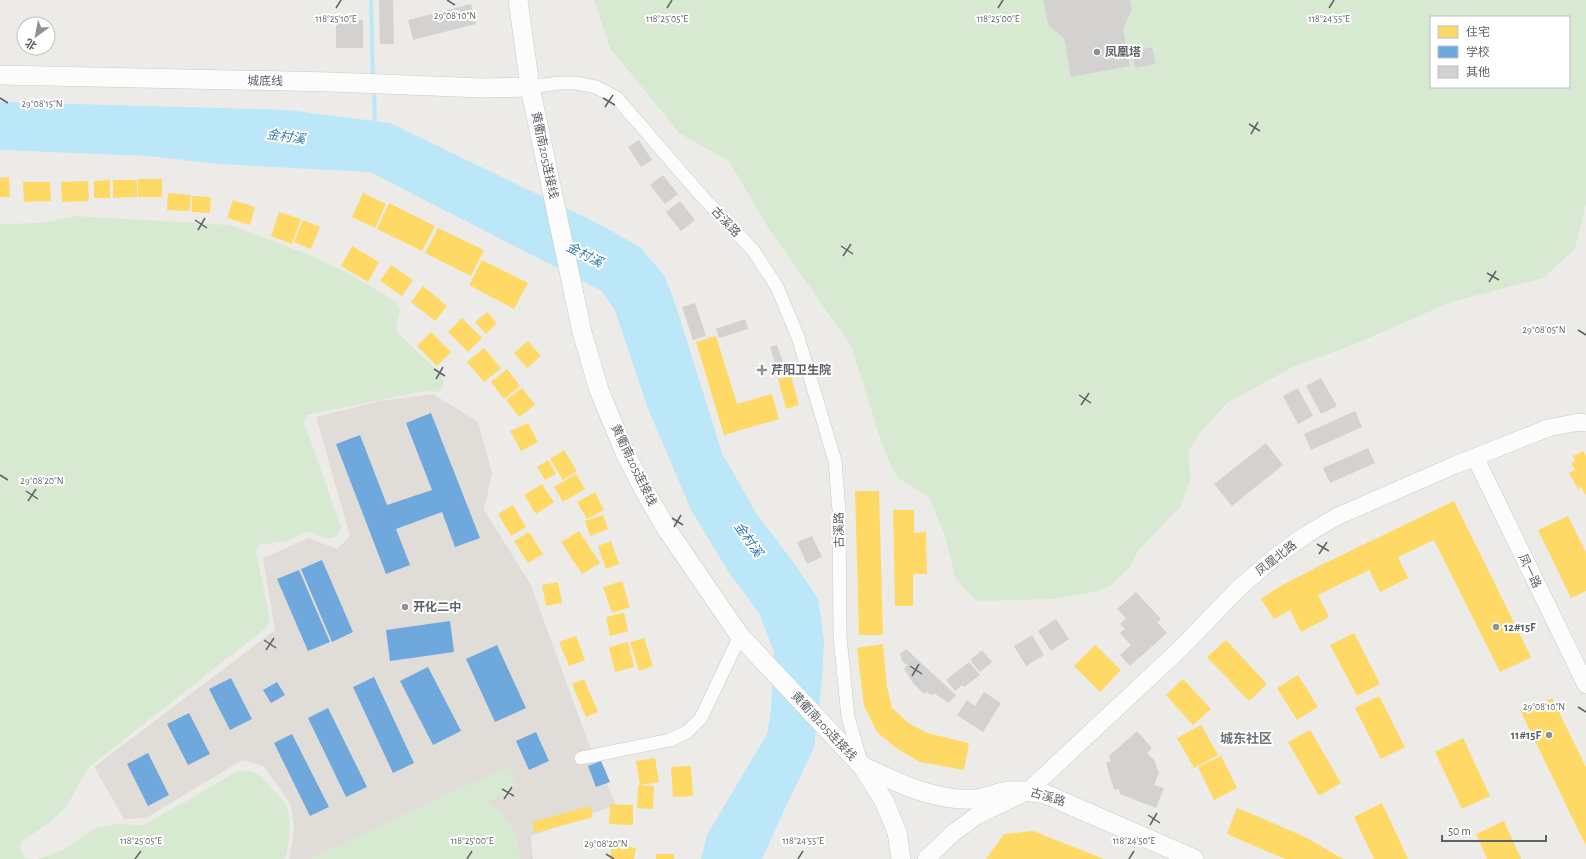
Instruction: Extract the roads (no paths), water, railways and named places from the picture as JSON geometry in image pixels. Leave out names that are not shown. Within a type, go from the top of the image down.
[{"type":"main road","name":"黄衢南205连接线","points":[[518,0],[530,87],[582,332],[599,390],[625,453],[644,490],[668,531],[740,636],[862,766],[884,801],[897,832],[901,859]]},
{"type":"main road","name":"城底线","points":[[0,75],[331,82],[482,88],[530,87]]},
{"type":"main road","name":"古溪路","points":[[862,766],[907,787],[951,798],[974,799],[1008,791],[1028,791],[1046,794],[1194,859]]},
{"type":"street","name":"古溪路","points":[[530,87],[576,83],[596,87],[617,98],[698,192],[753,250],[777,287],[798,337],[835,461],[839,511],[840,637],[848,717],[862,766]]},
{"type":"street","name":"凤凰北路","points":[[926,859],[952,834],[976,816],[1028,791],[1180,649],[1239,588],[1275,557],[1338,516],[1475,457],[1548,428],[1579,422],[1586,423]]},
{"type":"street","name":"凤一路","points":[[1475,457],[1586,685]]},
{"type":"street","points":[[581,758],[670,740],[687,732],[701,718],[740,636]]},
{"type":"water","name":"金村溪","points":[[0,102],[288,110],[390,123],[595,222],[640,247],[664,275],[676,306],[722,453],[756,513],[794,563],[818,599],[824,640],[822,681],[814,748],[762,859],[701,859],[707,835],[767,734],[771,711],[774,652],[759,613],[728,571],[691,510],[647,406],[615,311],[602,291],[370,172],[217,164],[149,156],[0,150]]},
{"type":"waterway","points":[[371,0],[373,80]]},
{"type":"waterway","points":[[374,88],[375,126]]},
{"type":"place","name":"凤凰塔","points":[[1097,52]]},
{"type":"place","name":"芹阳卫生院","points":[[762,370]]},
{"type":"place","name":"开化二中","points":[[405,607]]},
{"type":"place","name":"12#15F","points":[[1496,627]]},
{"type":"place","name":"11#15F","points":[[1549,735]]},
{"type":"district","name":"城东社区","points":[[1246,738]]}]
